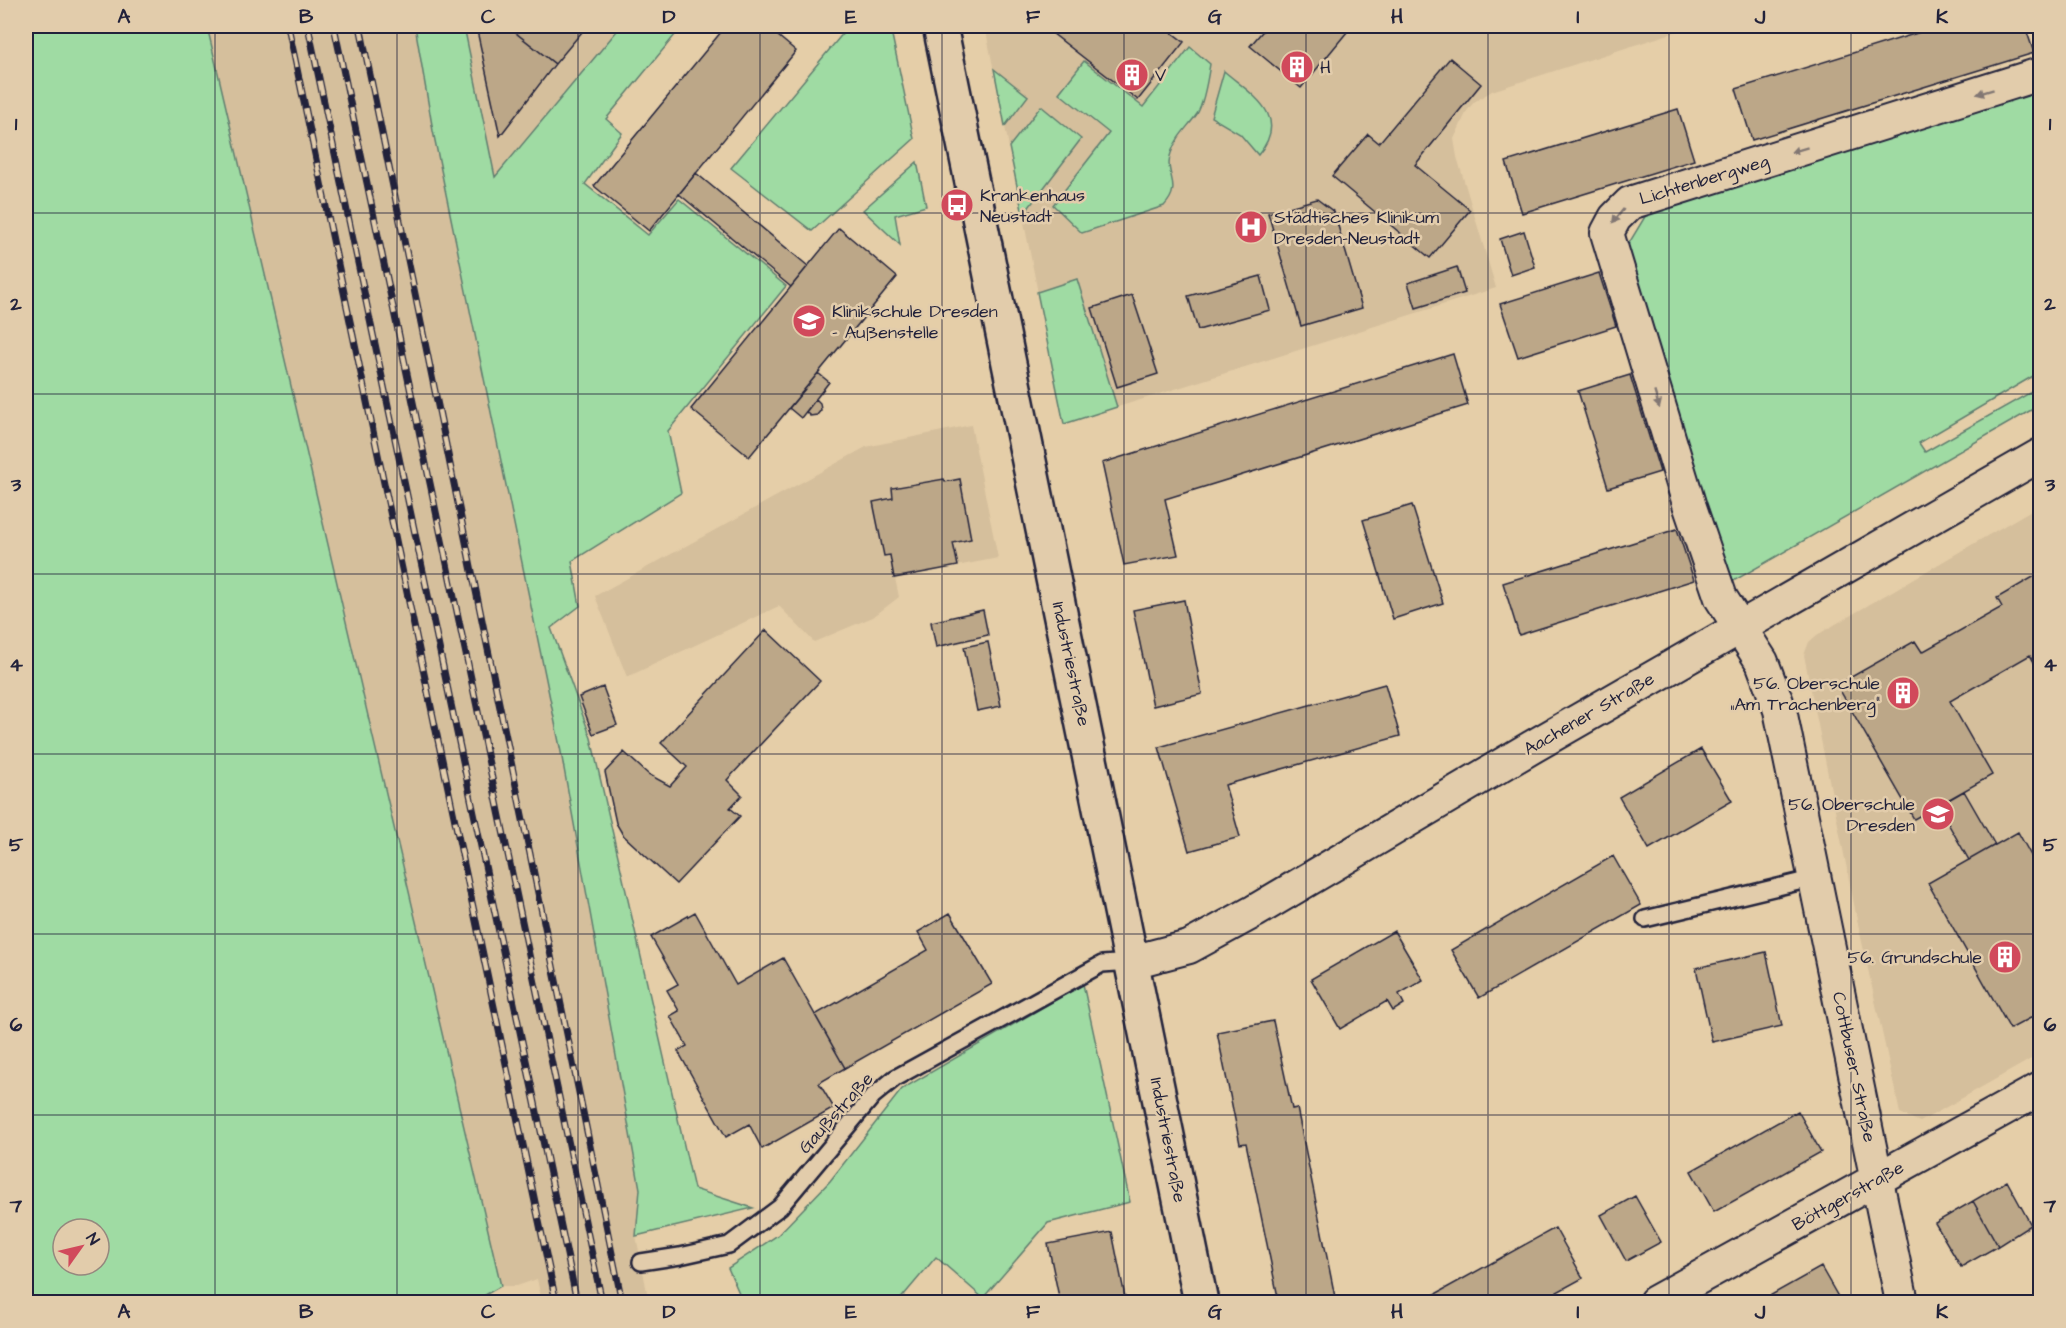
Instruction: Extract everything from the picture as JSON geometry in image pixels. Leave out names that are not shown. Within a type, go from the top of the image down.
[{"type":"street","name":"Industriestraße","points":[[940,26],[1201,1302]]},
{"type":"street","name":"Lichtenbergweg","points":[[1739,628],[1721,598],[1690,507],[1607,233],[1615,218],[1630,203],[2040,74]]},
{"type":"street","name":"Aachener Straße","points":[[1132,962],[1189,947],[1245,916],[1503,764],[2040,455]]},
{"type":"street","name":"Cottbuser Straße","points":[[1739,628],[1762,662],[1780,710],[1902,1302]]},
{"type":"street","name":"Böttgerstraße","points":[[1655,1302],[2040,1089]]},
{"type":"lane","points":[[1645,919],[1815,878]]},
{"type":"lane","name":"Gaußstraße","points":[[641,1262],[729,1245],[780,1208],[873,1096],[895,1078],[1102,964],[1132,962]]},
{"type":"shaded area","points":[[207,26],[415,26],[433,131],[561,752],[640,1189],[636,1236],[649,1302],[542,1302],[537,1279],[517,1286],[501,1286]]},
{"type":"shaded area","points":[[464,26],[621,26],[495,178]]},
{"type":"shaded area","name":"Städtisches Klinikum Dresden-Neustadt","points":[[985,26],[1694,26],[1492,91],[1474,102],[1467,111],[1454,139],[1457,157],[1496,288],[1064,424]]},
{"type":"shaded area","points":[[971,425],[998,558],[895,578],[899,597],[873,617],[814,642],[779,606],[627,677],[595,596],[866,447]]},
{"type":"shaded area","name":"56. Oberschule Dresden","points":[[2040,505],[2040,1054],[1920,1122],[1900,1113],[1858,924],[1804,655],[1809,642],[1817,635]]},
{"type":"green space","points":[[26,26],[207,26],[501,1286],[480,1298],[480,1302],[26,1302]]},
{"type":"green space","points":[[415,26],[464,26],[495,177],[621,26],[676,26],[680,29],[606,119],[622,133],[585,184],[648,235],[679,199],[786,286],[668,431],[681,493],[572,561],[580,606],[551,628],[591,738],[694,1189],[753,1208],[636,1236],[640,1189],[561,752],[433,131]]},
{"type":"green space","points":[[849,26],[890,26],[914,139],[812,231],[731,168]]},
{"type":"green space","points":[[1190,47],[1210,64],[1197,114],[1179,137],[1171,153],[1169,167],[1173,186],[1170,199],[1164,206],[1082,233],[1053,205],[1109,133],[1059,93],[1084,61],[1143,107]]},
{"type":"green space","points":[[994,69],[1028,96],[1005,126]]},
{"type":"green space","points":[[1224,71],[1256,98],[1269,118],[1271,129],[1258,155],[1240,134],[1211,117]]},
{"type":"green space","points":[[2040,85],[2040,372],[1919,443],[1925,452],[2040,387],[2040,405],[1730,583],[1623,253],[1652,205]]},
{"type":"green space","points":[[1041,106],[1081,139],[1023,215],[1009,147]]},
{"type":"green space","points":[[917,162],[926,206],[895,215],[900,245],[863,210]]},
{"type":"green space","points":[[1077,279],[1117,407],[1064,424],[1037,292]]},
{"type":"green space","points":[[1083,984],[1130,1202],[1048,1223],[983,1298],[936,1257],[898,1302],[743,1302],[728,1268],[778,1235],[830,1181],[902,1089]]},
{"type":"building","points":[[476,26],[507,26],[555,64],[500,136]]},
{"type":"building","points":[[507,26],[587,26],[555,64]]},
{"type":"building","points":[[726,26],[766,26],[796,51],[649,231],[594,186]]},
{"type":"building","name":"V","points":[[1043,26],[1163,26],[1184,42],[1138,100]]},
{"type":"building","name":"H","points":[[1267,26],[1352,26],[1301,88],[1250,46]]},
{"type":"building","points":[[1940,26],[2025,26],[2034,53],[1752,140],[1736,89]]},
{"type":"building","points":[[1450,58],[1481,84],[1415,165],[1470,210],[1430,258],[1332,176],[1368,134],[1379,143]]},
{"type":"building","points":[[1678,109],[1694,160],[1522,213],[1506,162]]},
{"type":"building","points":[[696,173],[808,266],[791,287],[679,194]]},
{"type":"building","points":[[1317,199],[1334,212],[1362,308],[1301,326],[1268,213]]},
{"type":"building","points":[[839,228],[897,277],[749,457],[691,409]]},
{"type":"building","points":[[1524,231],[1535,267],[1511,275],[1500,239]]},
{"type":"building","points":[[1457,267],[1465,293],[1416,308],[1408,283]]},
{"type":"building","points":[[1599,273],[1616,326],[1518,357],[1500,304]]},
{"type":"building","points":[[1261,276],[1270,310],[1198,330],[1188,296]]},
{"type":"building","points":[[1132,295],[1158,374],[1117,387],[1092,308]]},
{"type":"building","points":[[1453,354],[1468,405],[1165,499],[1178,555],[1124,565],[1102,463]]},
{"type":"building","points":[[818,373],[829,382],[801,418],[789,408]]},
{"type":"building","points":[[1630,375],[1660,472],[1608,488],[1578,391]]},
{"type":"building","points":[[816,399],[820,403],[821,410],[817,415],[810,416],[806,412]]},
{"type":"building","points":[[944,479],[945,482],[960,479],[971,539],[953,543],[958,566],[894,578],[890,555],[884,556],[873,502],[893,498],[892,488]]},
{"type":"building","points":[[1412,505],[1443,603],[1393,619],[1363,520]]},
{"type":"building","points":[[1677,529],[1694,580],[1519,635],[1503,583]]},
{"type":"building","name":"56. Oberschule „Am Trachenberg“","points":[[2040,573],[2040,673],[2030,655],[1950,701],[1992,775],[1914,819],[1837,685],[1915,641],[1922,652],[2002,607],[1997,598]]},
{"type":"building","points":[[1184,600],[1202,694],[1153,706],[1133,610]]},
{"type":"building","points":[[983,610],[988,635],[936,647],[931,622]]},
{"type":"building","points":[[766,630],[820,681],[727,780],[742,795],[730,808],[740,816],[676,884],[623,835],[616,823],[605,772],[624,752],[648,774],[670,786],[687,767],[661,743]]},
{"type":"building","points":[[988,642],[1001,706],[977,711],[964,647]]},
{"type":"building","points":[[1385,684],[1400,736],[1225,785],[1240,837],[1189,851],[1159,747]]},
{"type":"building","points":[[603,687],[617,725],[593,734],[579,697]]},
{"type":"building","points":[[1701,749],[1732,801],[1649,849],[1619,797]]},
{"type":"building","points":[[1964,791],[1995,845],[1969,860],[1938,806]]},
{"type":"building","name":"56. Grundschule","points":[[2018,832],[2040,872],[2040,894],[2037,896],[2040,902],[2040,1013],[2010,1029],[1928,883]]},
{"type":"building","points":[[1613,856],[1641,905],[1479,998],[1451,950]]},
{"type":"building","points":[[695,912],[736,985],[783,958],[845,1068],[819,1083],[834,1108],[762,1149],[749,1124],[726,1137],[678,1051],[687,1046],[670,1016],[679,1011],[667,990],[678,984],[651,937]]},
{"type":"building","points":[[950,913],[992,984],[845,1068],[815,1015],[928,950],[918,932]]},
{"type":"building","points":[[1394,931],[1423,980],[1399,994],[1404,1004],[1393,1011],[1387,1001],[1340,1029],[1311,979]]},
{"type":"building","points":[[1766,952],[1782,1026],[1712,1042],[1696,968]]},
{"type":"building","points":[[1273,1021],[1292,1109],[1297,1108],[1336,1302],[1279,1302],[1246,1143],[1240,1144],[1217,1032]]},
{"type":"building","points":[[1798,1111],[1821,1152],[1714,1212],[1691,1171]]},
{"type":"building","points":[[2007,1181],[2031,1225],[1998,1246],[1973,1201]]},
{"type":"building","points":[[1635,1196],[1661,1242],[1626,1261],[1601,1215]]},
{"type":"building","points":[[1973,1201],[1998,1246],[1961,1267],[1935,1223]]},
{"type":"building","points":[[1555,1228],[1583,1278],[1539,1302],[1421,1302]]},
{"type":"building","points":[[1112,1232],[1126,1302],[1060,1302],[1048,1244]]},
{"type":"building","points":[[1821,1267],[1841,1302],[1759,1302]]},
{"type":"railway","points":[[288,26],[556,1302]]},
{"type":"railway","points":[[308,26],[577,1302]]},
{"type":"railway","points":[[334,26],[602,1302]]},
{"type":"railway","points":[[360,26],[622,1302]]},
{"type":"place","name":"H","points":[[1297,67]]},
{"type":"place","name":"V","points":[[1132,75]]},
{"type":"place","name":"Krankenhaus Neustadt","points":[[957,205]]},
{"type":"place","name":"Städtisches Klinikum Dresden-Neustadt","points":[[1251,227]]},
{"type":"place","name":"Klinikschule Dresden - Außenstelle","points":[[809,321]]},
{"type":"place","name":"56. Oberschule „Am Trachenberg“","points":[[1903,693]]},
{"type":"place","name":"56. Oberschule Dresden","points":[[1938,814]]},
{"type":"place","name":"56. Grundschule","points":[[2005,957]]}]
